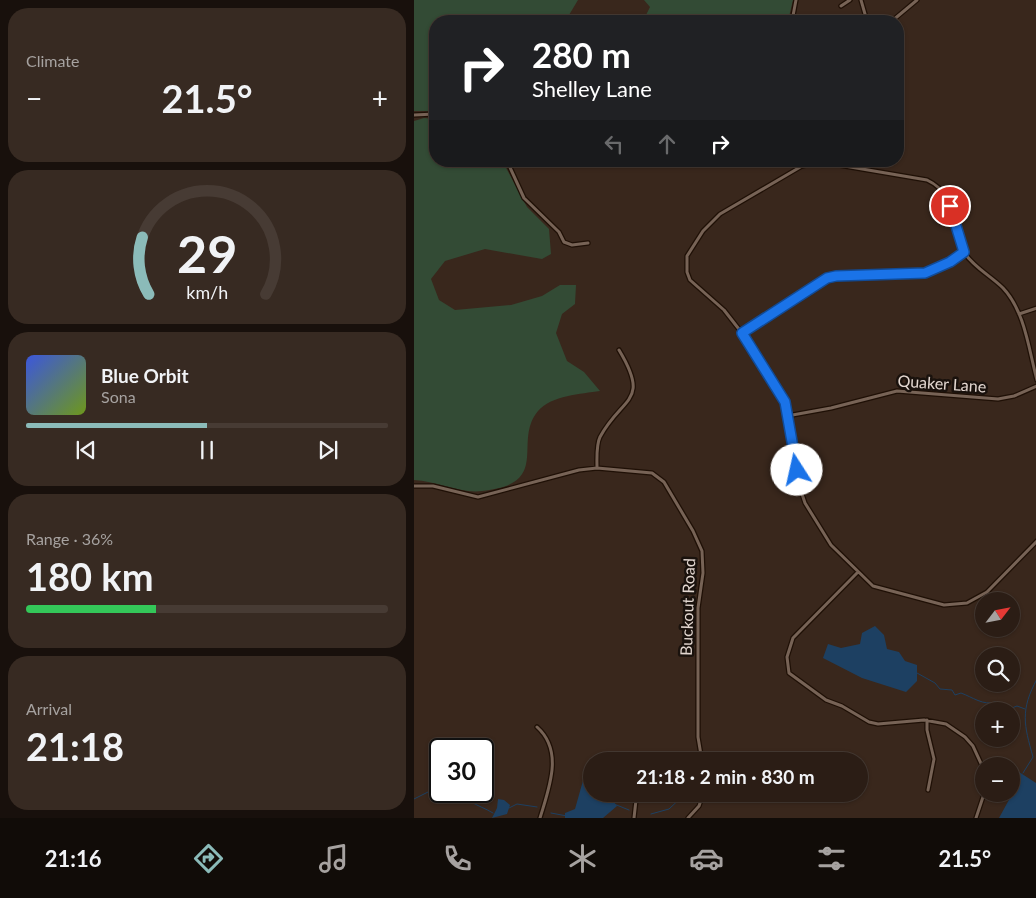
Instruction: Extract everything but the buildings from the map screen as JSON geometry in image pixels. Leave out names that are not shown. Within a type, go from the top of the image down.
[{"type":"street","points":[[793,15],[796,0]]},
{"type":"street","points":[[841,6],[850,0]]},
{"type":"street","points":[[861,0],[865,15]]},
{"type":"street","points":[[899,15],[918,0]]},
{"type":"street","points":[[414,115],[429,114]]},
{"type":"street","points":[[510,167],[524,198],[559,232],[564,242],[572,245],[588,242]]},
{"type":"street","points":[[800,167],[720,214],[703,232],[686,256],[685,265],[690,280],[724,310],[742,333],[782,395],[800,488],[805,503],[830,545],[873,586],[944,605],[967,602],[987,592],[1036,542]]},
{"type":"street","points":[[851,167],[922,179],[935,184],[947,196],[964,252],[1003,288],[1019,314],[1036,380]]},
{"type":"street","points":[[742,333],[827,278],[836,276],[925,273],[950,262],[964,252]]},
{"type":"street","points":[[1019,314],[1036,308]]},
{"type":"street","points":[[597,468],[598,439],[628,402],[634,390],[629,367],[619,350]]},
{"type":"street","name":"Quaker Lane","points":[[787,416],[831,408],[898,391],[998,399],[1014,396],[1036,386]]},
{"type":"street","name":"Buckout Road","points":[[414,486],[434,486],[478,497],[579,470],[597,468],[652,473],[664,482],[701,548],[703,563],[698,608],[698,737],[700,752]]},
{"type":"street","points":[[857,572],[793,638],[787,657],[789,673],[826,700],[842,706],[869,722],[878,724],[927,720],[946,724],[965,737],[980,757]]},
{"type":"street","points":[[927,720],[927,730],[934,759],[928,790]]},
{"type":"street","points":[[537,727],[551,746],[553,759],[548,791],[540,818]]},
{"type":"street","points":[[634,818],[636,802]]},
{"type":"street","points":[[688,818],[700,806],[701,802]]},
{"type":"street","points":[[976,818],[981,802]]},
{"type":"green space","points":[[414,0],[578,0],[569,15],[429,15],[429,111],[414,111]]},
{"type":"green space","points":[[644,0],[793,0],[789,15],[646,15],[650,7]]},
{"type":"green space","points":[[429,118],[429,167],[506,167],[527,207],[549,229],[551,254],[542,259],[485,249],[445,261],[431,279],[439,300],[455,310],[511,305],[542,296],[560,285],[576,285],[575,304],[562,314],[556,333],[567,361],[584,372],[600,391],[559,398],[538,411],[531,423],[524,471],[517,480],[504,487],[482,491],[466,491],[414,480],[414,121]]},
{"type":"water","points":[[875,626],[884,635],[887,649],[899,652],[905,661],[917,665],[917,681],[906,692],[862,678],[823,658],[828,644],[841,648],[860,644],[862,633]]},
{"type":"water","points":[[1020,773],[1036,783],[1036,818],[999,818],[1008,802],[1020,802]]},
{"type":"water","points":[[583,781],[583,802],[614,802],[617,806],[603,818],[565,818],[565,813],[575,809]]},
{"type":"water","points":[[498,799],[504,800],[510,805],[507,814],[492,818],[497,808]]},
{"type":"waterway","points":[[917,673],[935,683],[940,689],[952,690],[955,695],[961,693],[982,702],[995,702],[1012,708],[1017,706],[1025,709]]},
{"type":"waterway","points":[[1023,773],[1033,757],[1027,736],[1025,718],[1028,700],[1037,679]]},
{"type":"waterway","points":[[414,799],[429,792]]},
{"type":"waterway","points":[[651,814],[669,809],[676,802]]},
{"type":"waterway","points":[[473,803],[493,813]]},
{"type":"waterway","points":[[509,808],[517,804],[537,807]]},
{"type":"waterway","points":[[614,804],[629,810]]},
{"type":"waterway","points":[[551,813],[567,816]]},
{"type":"route","points":[[797,470],[785,402],[742,333],[827,278],[836,276],[925,273],[950,262],[964,252],[950,206]]}]
